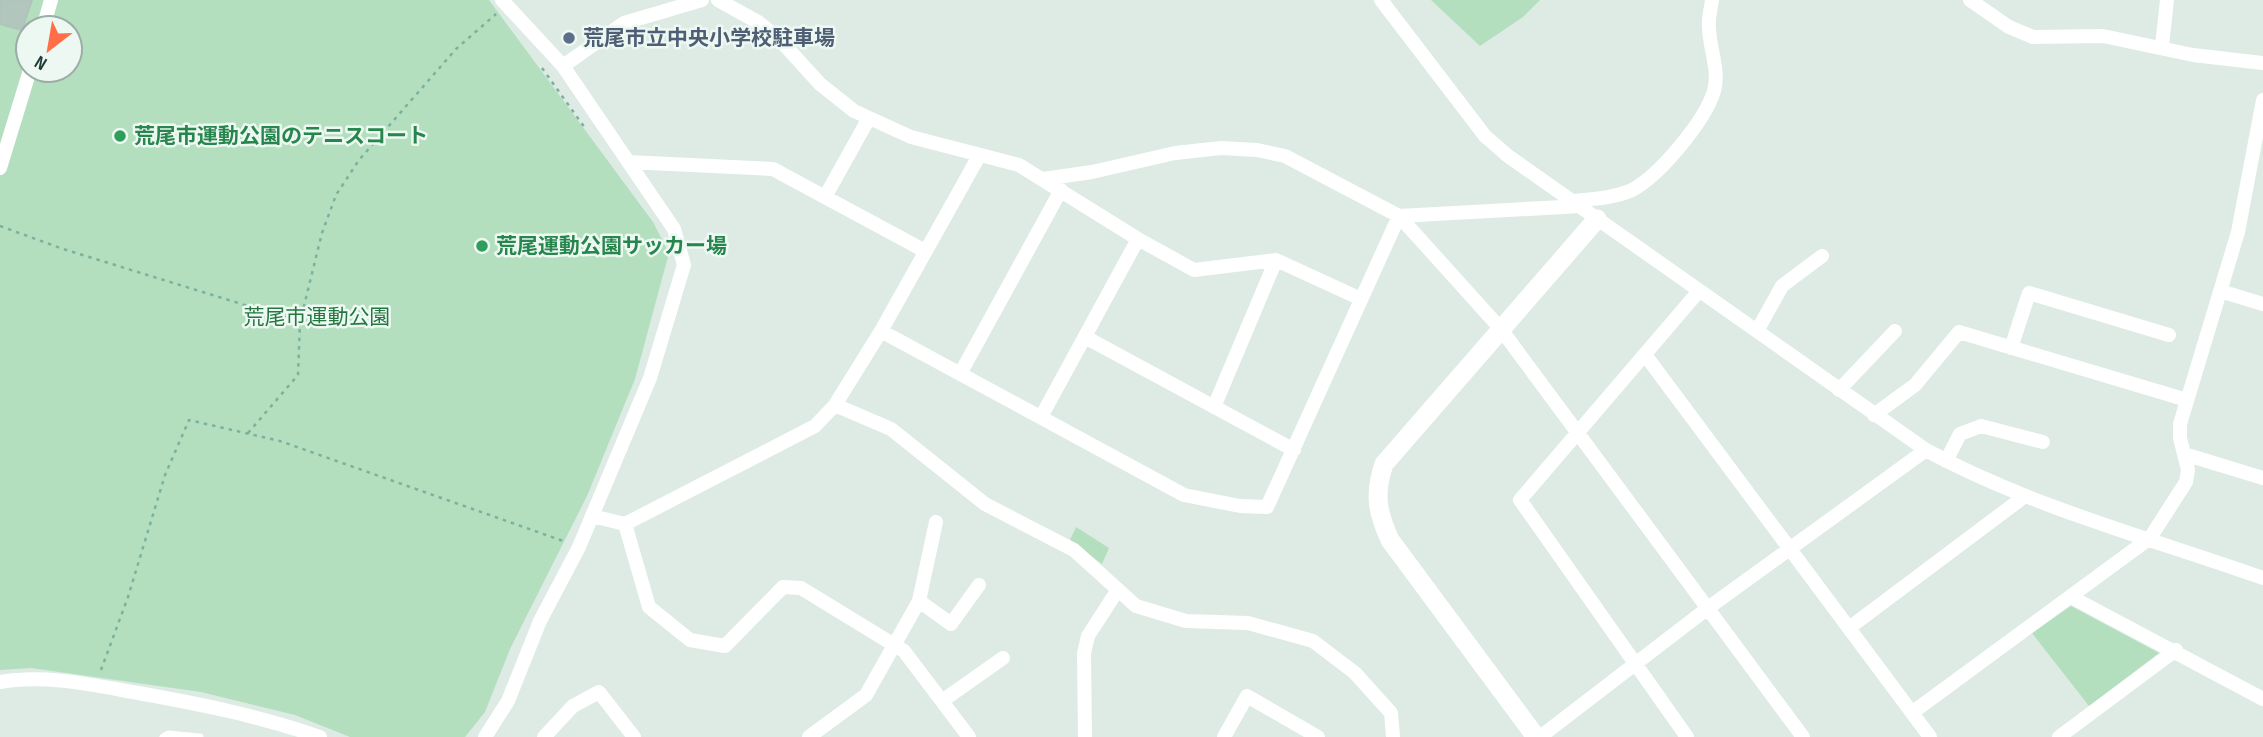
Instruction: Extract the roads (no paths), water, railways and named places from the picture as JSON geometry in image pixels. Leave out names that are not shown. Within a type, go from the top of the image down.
[{"type":"street","points":[[563,66],[624,23],[702,0]]},
{"type":"street","points":[[718,0],[758,22],[780,40],[820,84],[853,111],[911,137],[1019,165],[1138,240],[1194,270],[1276,260],[1361,299]]},
{"type":"street","points":[[1381,0],[1485,136],[1508,156],[1926,450],[2025,496],[2263,578]]},
{"type":"street","points":[[1399,215],[1577,204],[1632,190],[1656,172],[1690,132],[1714,91],[1716,75],[1708,26],[1712,0]]},
{"type":"street","points":[[1970,0],[2009,27],[2032,37],[2103,36],[2162,46],[2193,55],[2263,63]]},
{"type":"street","points":[[2162,46],[2167,0]]},
{"type":"street","points":[[485,737],[508,701],[540,621],[592,516],[650,378],[684,265],[674,229],[563,66],[509,2]]},
{"type":"street","points":[[0,168],[26,84]]},
{"type":"street","points":[[1913,712],[2150,538],[2186,482],[2188,470],[2180,424],[2238,232],[2263,100]]},
{"type":"street","points":[[825,197],[869,118]]},
{"type":"street","points":[[1043,179],[1092,172],[1175,153],[1221,148],[1257,150],[1284,156],[1399,215],[1500,328],[1803,737]]},
{"type":"street","points":[[592,516],[625,524],[815,426],[835,405],[881,331],[979,156]]},
{"type":"street","points":[[628,162],[773,169],[925,251]]},
{"type":"street","points":[[961,374],[1061,190]]},
{"type":"street","points":[[881,331],[1184,495],[1240,506],[1267,507],[1399,215]]},
{"type":"street","points":[[1597,219],[1384,464],[1377,486],[1377,507],[1391,540],[1538,737],[1708,608],[1926,450]]},
{"type":"street","points":[[1041,417],[1138,240]]},
{"type":"street","points":[[1757,331],[1782,286],[1822,256]]},
{"type":"street","points":[[1214,407],[1276,260]]},
{"type":"street","points":[[1687,737],[1520,500],[1646,356],[1699,290]]},
{"type":"street","points":[[2220,291],[2263,304]]},
{"type":"street","points":[[2011,348],[2029,293],[2169,335]]},
{"type":"street","points":[[1839,390],[1895,331]]},
{"type":"street","points":[[1874,415],[1915,385],[1959,332],[2187,400]]},
{"type":"street","points":[[1084,337],[1294,450]]},
{"type":"street","points":[[1646,356],[1930,737]]},
{"type":"street","points":[[835,405],[891,429],[985,504],[1074,550],[1136,606],[1186,621],[1248,623],[1313,641],[1355,673],[1391,713],[1393,737]]},
{"type":"street","points":[[1946,461],[1960,434],[1981,426],[2043,442]]},
{"type":"street","points":[[2184,454],[2263,478]]},
{"type":"street","points":[[1849,628],[2025,496]]},
{"type":"street","points":[[809,737],[866,695],[919,601],[936,522]]},
{"type":"street","points":[[625,524],[649,607],[690,640],[725,646],[783,587],[801,587],[904,651],[969,737]]},
{"type":"street","points":[[919,601],[951,624],[979,585]]},
{"type":"street","points":[[1085,737],[1086,645],[1097,619],[1117,591]]},
{"type":"street","points":[[2071,597],[2176,650],[2263,699]]},
{"type":"street","points":[[2059,737],[2176,650]]},
{"type":"street","points":[[942,701],[1003,658]]},
{"type":"street","points":[[0,682],[24,678],[94,685],[273,720],[320,737]]},
{"type":"street","points":[[544,737],[573,706],[599,692],[634,737]]},
{"type":"street","points":[[1224,737],[1247,696],[1318,737]]},
{"type":"lane","points":[[163,737],[168,733],[200,737]]},
{"type":"place","name":"荒尾市立中央小学校駐車場","points":[[569,38]]},
{"type":"place","name":"荒尾市運動公園のテニスコート","points":[[120,136]]},
{"type":"place","name":"荒尾運動公園サッカー場","points":[[482,246]]},
{"type":"park label","name":"荒尾市運動公園","points":[[317,317]]}]
